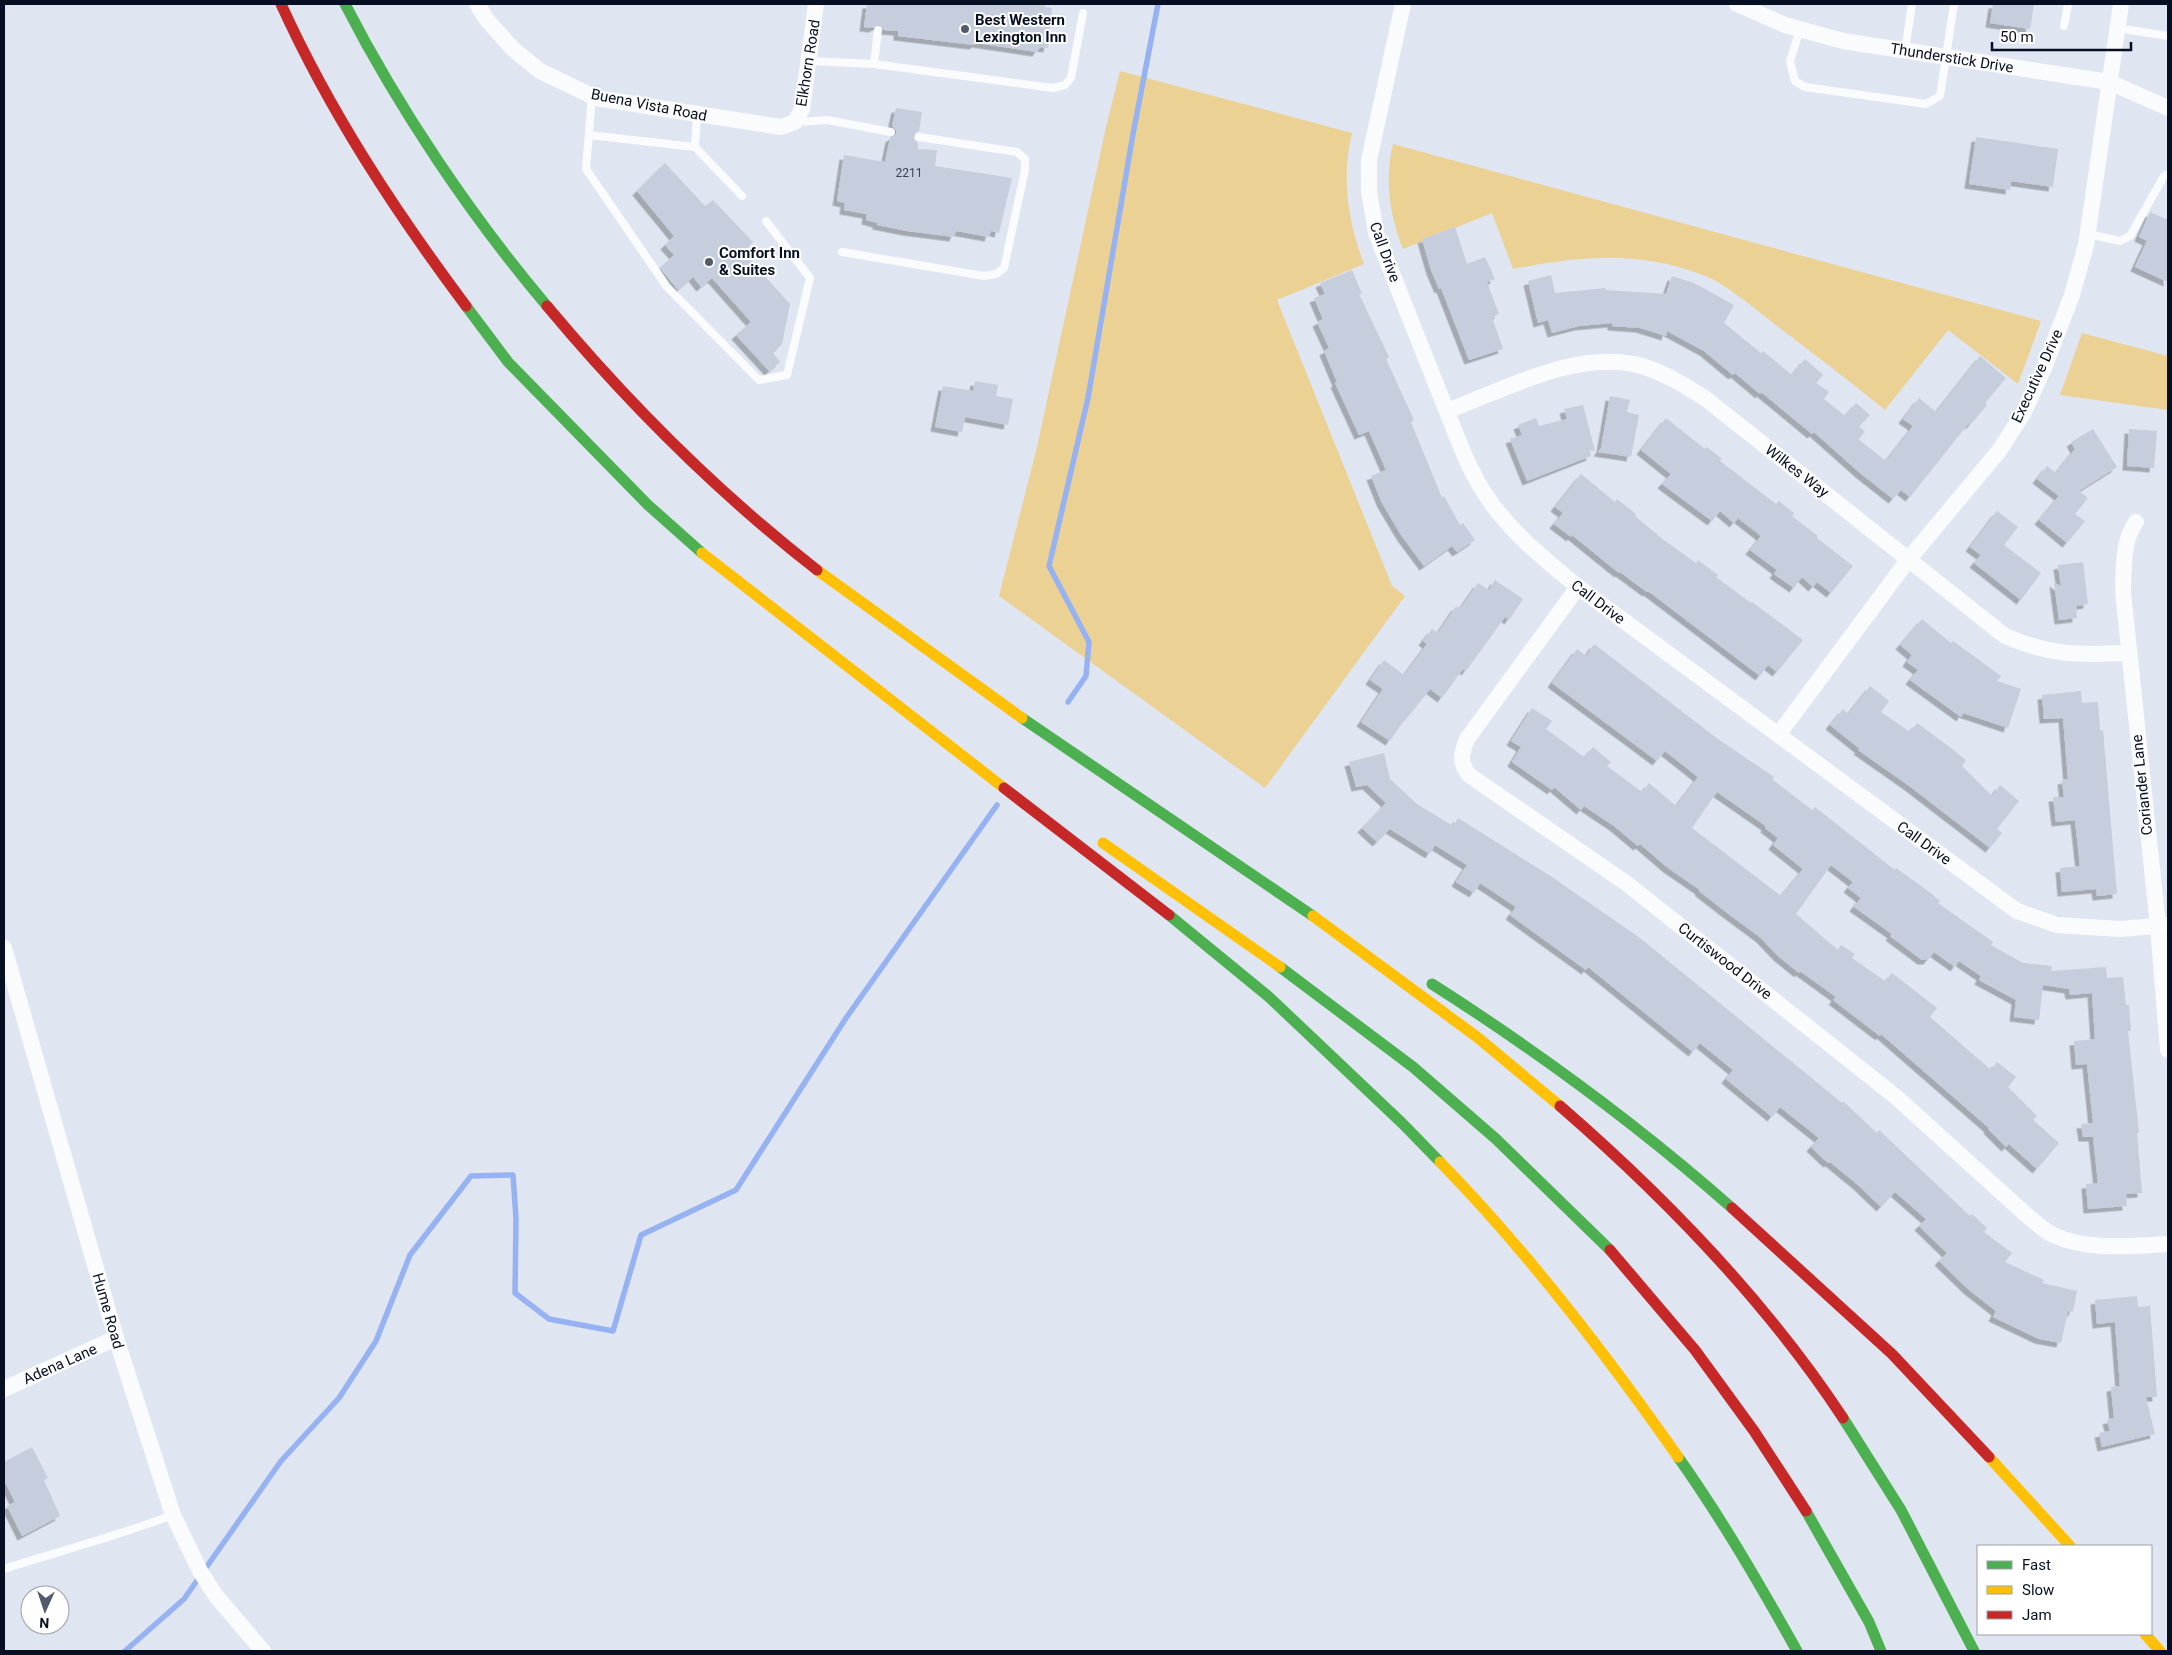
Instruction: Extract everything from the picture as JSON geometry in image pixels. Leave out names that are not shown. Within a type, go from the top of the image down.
[{"type":"highway","points":[[272,4],[302,50],[373,174],[422,247],[508,362],[648,505],[713,563],[1158,906],[1269,997],[1402,1123],[1488,1212],[1627,1384],[1698,1485],[1765,1592],[1797,1651]]},
{"type":"highway","points":[[281,4],[302,50]]},
{"type":"highway","points":[[346,4],[405,107],[456,189],[518,272],[575,340],[635,406],[696,466],[773,535],[866,607],[1059,744],[1298,907],[1438,1008],[1548,1096],[1648,1186],[1724,1266],[1814,1378],[1874,1464],[1933,1568],[1974,1651]]},
{"type":"highway","points":[[932,731],[1051,809]]},
{"type":"highway","points":[[1059,744],[1373,946]]},
{"type":"highway","points":[[1091,835],[1147,872],[1315,992],[1413,1067],[1496,1139],[1620,1259],[1695,1350],[1754,1432],[1817,1528],[1869,1622],[1881,1651]]},
{"type":"highway","points":[[1422,977],[1513,1036],[1616,1112],[1711,1189],[1800,1268],[1892,1354],[2014,1483],[2069,1545]]},
{"type":"highway","points":[[2146,1635],[2160,1651]]},
{"type":"street","name":"Buena Vista Road","points":[[477,4],[487,20],[513,49],[533,66],[569,87],[592,96],[624,103],[770,126],[781,126],[795,122]]},
{"type":"street","name":"Elkhorn Road","points":[[795,122],[802,109],[816,4]]},
{"type":"street","name":"Call Drive","points":[[1403,4],[1369,160],[1369,191],[1376,233],[1470,468],[1485,494],[1502,517],[1543,558],[1578,587],[2017,911],[2056,925],[2095,928],[2163,925]]},
{"type":"street","name":"Thunderstick Drive","points":[[1737,4],[1785,25],[1842,41],[2109,82],[2168,108]]},
{"type":"street","name":"Executive Drive","points":[[1778,735],[1908,560],[1999,451],[2024,412],[2044,368],[2072,294],[2088,234],[2121,4]]},
{"type":"street","name":"Wilkes Way","points":[[1448,411],[1552,371],[1582,363],[1615,362],[1644,367],[1676,380],[1706,399],[2005,636],[2028,646],[2060,654],[2128,653]]},
{"type":"street","name":"Coriander Lane","points":[[2136,522],[2129,532],[2124,562],[2123,592],[2128,653],[2163,925],[2168,1050]]},
{"type":"street","name":"Curtiswood Drive","points":[[1578,587],[1467,738],[1460,759],[1462,766],[1469,775],[1626,883],[1895,1096],[2031,1219],[2051,1234],[2070,1241],[2102,1246],[2168,1244]]},
{"type":"street","name":"Hume Road","points":[[4,948],[116,1338],[173,1515],[200,1571],[216,1596],[263,1651]]},
{"type":"street","name":"Adena Lane","points":[[4,1389],[116,1338]]},
{"type":"lane","points":[[1905,51],[1912,4]]},
{"type":"lane","points":[[1800,29],[1790,61],[1795,81],[1805,87],[1926,104],[1940,96],[1954,4]]},
{"type":"lane","points":[[2064,26],[2068,4]]},
{"type":"lane","points":[[809,61],[874,64],[1053,88],[1065,85],[1071,78],[1083,14]]},
{"type":"lane","points":[[2117,28],[2168,36]]},
{"type":"lane","points":[[874,64],[878,30]]},
{"type":"lane","points":[[592,96],[586,169],[667,287],[759,380],[787,376],[810,278],[766,221]]},
{"type":"lane","points":[[695,147],[697,115]]},
{"type":"lane","points":[[795,122],[827,120],[891,132]]},
{"type":"lane","points":[[589,135],[695,147],[742,196]]},
{"type":"lane","points":[[842,252],[984,276],[996,274],[1004,268],[1025,170],[1025,160],[1016,152],[919,137]]},
{"type":"lane","points":[[2088,234],[2120,241],[2130,236],[2164,176],[2168,174]]},
{"type":"lane","points":[[4,1569],[122,1534],[173,1515]]},
{"type":"shaded area","points":[[1120,71],[1352,133],[1347,167],[1348,200],[1358,248],[1364,264],[1277,300],[1392,586],[1405,596],[1265,788],[999,596],[1037,447],[1106,127]]},
{"type":"shaded area","points":[[1393,144],[2041,321],[2018,384],[1948,330],[1885,410],[1738,296],[1720,283],[1703,275],[1655,262],[1609,258],[1562,261],[1513,269],[1492,213],[1403,249],[1398,236],[1390,198],[1389,171]]},
{"type":"shaded area","points":[[2082,333],[2168,356],[2168,410],[2060,395]]},
{"type":"building","name":"Best Western Lexington Inn","points":[[867,4],[1045,4],[1045,7],[1052,8],[1048,48],[1040,47],[1037,52],[976,43],[974,45],[898,36],[898,31],[884,30],[879,25],[873,28],[864,27]]},
{"type":"building","points":[[1993,4],[2034,4],[2030,29],[1990,23]]},
{"type":"building","points":[[896,108],[922,112],[919,131],[915,133],[914,139],[918,143],[918,149],[937,150],[935,166],[1012,178],[999,233],[991,231],[989,237],[956,231],[954,237],[907,231],[877,225],[877,223],[866,220],[867,214],[844,210],[845,203],[837,201],[844,155],[885,162],[890,138],[896,134],[896,130],[892,126]]},
{"type":"building","points":[[1976,137],[2058,149],[2053,187],[2011,181],[2010,190],[1969,184]]},
{"type":"building","name":"Comfort Inn & Suites","points":[[665,163],[705,206],[713,200],[753,242],[743,252],[790,304],[782,344],[773,353],[780,362],[769,371],[736,335],[751,322],[712,278],[701,287],[693,277],[678,290],[660,268],[674,255],[665,245],[674,236],[637,191]]},
{"type":"building","points":[[2150,212],[2168,220],[2168,282],[2135,267],[2147,241],[2139,237]]},
{"type":"building","points":[[1455,227],[1467,264],[1485,257],[1495,279],[1487,282],[1499,314],[1492,317],[1503,349],[1469,360],[1441,288],[1439,289],[1431,270],[1422,239]]},
{"type":"building","points":[[1352,270],[1362,294],[1359,294],[1389,357],[1386,359],[1414,420],[1411,422],[1442,498],[1444,496],[1460,525],[1463,523],[1475,540],[1457,552],[1452,546],[1424,566],[1401,535],[1382,503],[1371,476],[1386,470],[1369,431],[1359,435],[1335,383],[1337,382],[1324,351],[1329,348],[1317,322],[1323,319],[1314,298],[1325,294],[1320,283]]},
{"type":"building","points":[[1551,275],[1555,293],[1605,288],[1605,290],[1666,294],[1672,276],[1694,283],[1734,305],[1724,323],[1761,353],[1763,351],[1792,375],[1805,359],[1823,375],[1816,383],[1829,392],[1824,399],[1845,416],[1856,403],[1870,415],[1859,426],[1865,432],[1858,439],[1886,461],[1913,426],[1903,419],[1919,398],[1936,412],[1980,356],[2006,378],[1985,403],[1987,405],[1970,425],[1969,423],[1910,497],[1901,490],[1893,499],[1860,473],[1814,432],[1812,434],[1761,392],[1760,394],[1735,373],[1733,375],[1704,351],[1667,331],[1666,336],[1640,328],[1612,326],[1612,323],[1579,326],[1552,333],[1548,320],[1538,323],[1528,281]]},
{"type":"building","points":[[975,381],[998,385],[996,396],[1013,399],[1008,425],[965,417],[962,432],[935,427],[943,386],[973,391]]},
{"type":"building","points":[[1610,396],[1630,400],[1627,412],[1639,415],[1631,457],[1598,452],[1601,448]]},
{"type":"building","points":[[1583,405],[1595,451],[1589,450],[1591,456],[1527,481],[1510,439],[1522,435],[1518,425],[1536,418],[1539,426],[1567,419],[1564,409]]},
{"type":"building","points":[[1666,418],[1705,449],[1707,447],[1722,459],[1720,461],[1776,504],[1779,501],[1794,513],[1792,516],[1818,536],[1817,538],[1853,566],[1831,593],[1817,582],[1813,587],[1802,577],[1794,588],[1774,574],[1777,570],[1750,550],[1761,536],[1738,518],[1734,523],[1720,511],[1712,521],[1662,484],[1671,474],[1641,450]]},
{"type":"building","points":[[2093,429],[2117,467],[2079,491],[2088,498],[2075,514],[2085,521],[2067,543],[2039,520],[2059,496],[2037,479],[2047,466],[2056,473],[2075,449],[2071,442]]},
{"type":"building","points":[[2129,429],[2157,431],[2154,468],[2127,466]]},
{"type":"building","points":[[1581,474],[1615,502],[1617,499],[1636,514],[1635,516],[1661,538],[1696,563],[1698,560],[1718,575],[1716,577],[1803,640],[1777,672],[1768,665],[1760,676],[1648,591],[1619,573],[1572,535],[1571,537],[1554,524],[1563,513],[1555,507]]},
{"type":"building","points":[[1997,511],[2018,527],[2004,545],[2041,573],[2021,600],[1974,563],[1981,555],[1970,547]]},
{"type":"building","points":[[2083,562],[2088,604],[2076,606],[2077,618],[2059,620],[2054,582],[2061,587],[2058,565]]},
{"type":"building","points":[[1495,580],[1523,599],[1509,620],[1505,617],[1466,671],[1463,669],[1442,698],[1430,689],[1407,716],[1390,741],[1361,722],[1383,689],[1370,680],[1384,660],[1404,675],[1427,644],[1423,641],[1432,629],[1438,633],[1456,606],[1460,609],[1478,583],[1489,590]]},
{"type":"building","points":[[1922,619],[1951,643],[1953,641],[2001,676],[1997,681],[2021,689],[2008,728],[1963,713],[1961,717],[1910,680],[1918,670],[1907,662],[1912,655],[1900,645]]},
{"type":"building","points":[[1594,644],[1718,739],[1774,777],[1772,779],[1812,810],[1815,807],[1895,870],[1896,868],[1928,891],[1940,901],[1938,903],[1993,942],[1991,945],[2023,963],[2052,966],[2051,971],[2106,967],[2107,978],[2123,977],[2126,1005],[2129,1005],[2131,1031],[2128,1031],[2139,1133],[2137,1133],[2142,1193],[2126,1194],[2127,1206],[2088,1209],[2086,1184],[2098,1183],[2093,1137],[2083,1137],[2081,1124],[2093,1123],[2087,1064],[2076,1065],[2074,1041],[2095,1039],[2092,993],[2070,995],[2069,989],[2043,985],[2039,1020],[2014,1017],[2016,1000],[1979,980],[1981,976],[1959,961],[1955,967],[1934,952],[1928,960],[1922,960],[1890,936],[1892,934],[1854,907],[1861,898],[1848,888],[1853,882],[1831,865],[1796,914],[1838,950],[1841,945],[1855,954],[1852,958],[1885,981],[1892,973],[1937,1008],[1930,1017],[1991,1070],[1997,1062],[2016,1077],[2008,1087],[2037,1116],[2033,1120],[2059,1143],[2037,1169],[2009,1144],[2006,1147],[1989,1128],[1881,1034],[1880,1036],[1833,1000],[1836,997],[1800,971],[1799,973],[1778,956],[1761,938],[1700,890],[1668,868],[1640,844],[1638,846],[1614,826],[1584,806],[1581,810],[1554,787],[1552,790],[1512,762],[1521,747],[1511,741],[1532,708],[1552,721],[1546,729],[1584,757],[1593,747],[1611,762],[1607,766],[1642,792],[1649,783],[1676,806],[1698,777],[1665,751],[1657,761],[1552,683],[1577,649],[1586,656]],"holes":[[[1717,792],[1766,826],[1765,828],[1778,838],[1773,845],[1803,869],[1781,896],[1692,828]]]},
{"type":"building","points":[[1870,686],[1889,701],[1881,712],[1910,732],[1917,723],[1947,745],[1966,760],[1962,766],[1992,796],[2000,785],[2019,801],[1997,829],[2002,833],[1990,848],[1908,785],[1858,750],[1860,749],[1830,725],[1843,709],[1848,714]]},
{"type":"building","points":[[2081,691],[2082,703],[2098,702],[2100,730],[2103,730],[2117,894],[2097,896],[2096,889],[2062,892],[2060,868],[2080,866],[2075,820],[2056,822],[2053,797],[2064,797],[2062,780],[2068,779],[2063,718],[2044,719],[2042,695]]},
{"type":"building","points":[[1384,753],[1390,779],[1417,804],[1453,826],[1458,818],[1552,877],[1640,938],[1842,1103],[1843,1101],[1877,1133],[1879,1130],[1970,1216],[1972,1214],[1987,1228],[1984,1232],[2012,1253],[2005,1262],[2044,1280],[2042,1283],[2077,1291],[2073,1312],[2068,1311],[2061,1343],[2039,1339],[1993,1317],[1996,1311],[1969,1290],[1939,1261],[1947,1253],[1919,1226],[1926,1219],[1895,1192],[1881,1207],[1858,1185],[1830,1162],[1828,1163],[1811,1147],[1819,1138],[1780,1107],[1772,1117],[1726,1079],[1733,1070],[1700,1043],[1693,1052],[1588,967],[1586,970],[1510,915],[1516,907],[1480,883],[1474,893],[1456,882],[1467,865],[1435,845],[1430,854],[1390,829],[1377,842],[1362,828],[1386,803],[1367,785],[1356,787],[1349,762]]},
{"type":"building","points":[[2137,1296],[2138,1307],[2150,1306],[2157,1397],[2146,1397],[2155,1434],[2102,1447],[2099,1433],[2110,1431],[2107,1420],[2114,1418],[2111,1387],[2120,1386],[2115,1322],[2097,1324],[2095,1300]]},
{"type":"building","points":[[32,1447],[48,1478],[44,1480],[60,1516],[22,1536],[7,1506],[15,1502],[4,1480],[4,1462]]},
{"type":"waterway","points":[[1068,702],[1086,676],[1089,642],[1049,566],[1088,398],[1133,134],[1158,4]]},
{"type":"waterway","points":[[125,1651],[184,1599],[281,1461],[339,1398],[376,1341],[410,1255],[471,1176],[513,1175],[516,1219],[515,1293],[549,1319],[613,1331],[641,1235],[736,1190],[846,1018],[997,805]]},
{"type":"traffic: fast","points":[[345,4],[389,83],[438,161],[491,236],[547,306]]},
{"type":"traffic: fast","points":[[466,306],[508,362],[648,505],[702,553]]},
{"type":"traffic: fast","points":[[1022,718],[1313,916]]},
{"type":"traffic: fast","points":[[1169,915],[1269,997],[1402,1123],[1440,1162]]},
{"type":"traffic: fast","points":[[1280,967],[1413,1067],[1496,1139],[1610,1250]]},
{"type":"traffic: fast","points":[[1432,984],[1471,1009],[1586,1090],[1660,1147],[1732,1208]]},
{"type":"traffic: fast","points":[[1843,1418],[1901,1510],[1974,1651]]},
{"type":"traffic: fast","points":[[1678,1457],[1740,1552],[1797,1651]]},
{"type":"traffic: fast","points":[[1806,1511],[1869,1622],[1881,1651]]},
{"type":"traffic: slow","points":[[702,553],[1004,788]]},
{"type":"traffic: slow","points":[[817,570],[1022,718]]},
{"type":"traffic: slow","points":[[1103,843],[1280,967]]},
{"type":"traffic: slow","points":[[1313,916],[1477,1037],[1560,1106]]},
{"type":"traffic: slow","points":[[1440,1162],[1473,1196],[1565,1305],[1623,1380],[1678,1457]]},
{"type":"traffic: slow","points":[[1989,1457],[2069,1545]]},
{"type":"traffic: slow","points":[[2146,1635],[2160,1651]]},
{"type":"traffic: jam","points":[[281,4],[300,44],[365,160],[414,234],[466,306]]},
{"type":"traffic: jam","points":[[547,306],[609,377],[675,445],[744,509],[817,570]]},
{"type":"traffic: jam","points":[[1004,788],[1169,915]]},
{"type":"traffic: jam","points":[[1560,1106],[1676,1214],[1748,1292],[1813,1375],[1843,1418]]},
{"type":"traffic: jam","points":[[1732,1208],[1892,1354],[1989,1457]]},
{"type":"traffic: jam","points":[[1610,1250],[1695,1350],[1754,1431],[1806,1511]]},
{"type":"place","name":"Best Western Lexington Inn","points":[[965,29]]},
{"type":"place","name":"Comfort Inn & Suites","points":[[709,262]]}]
